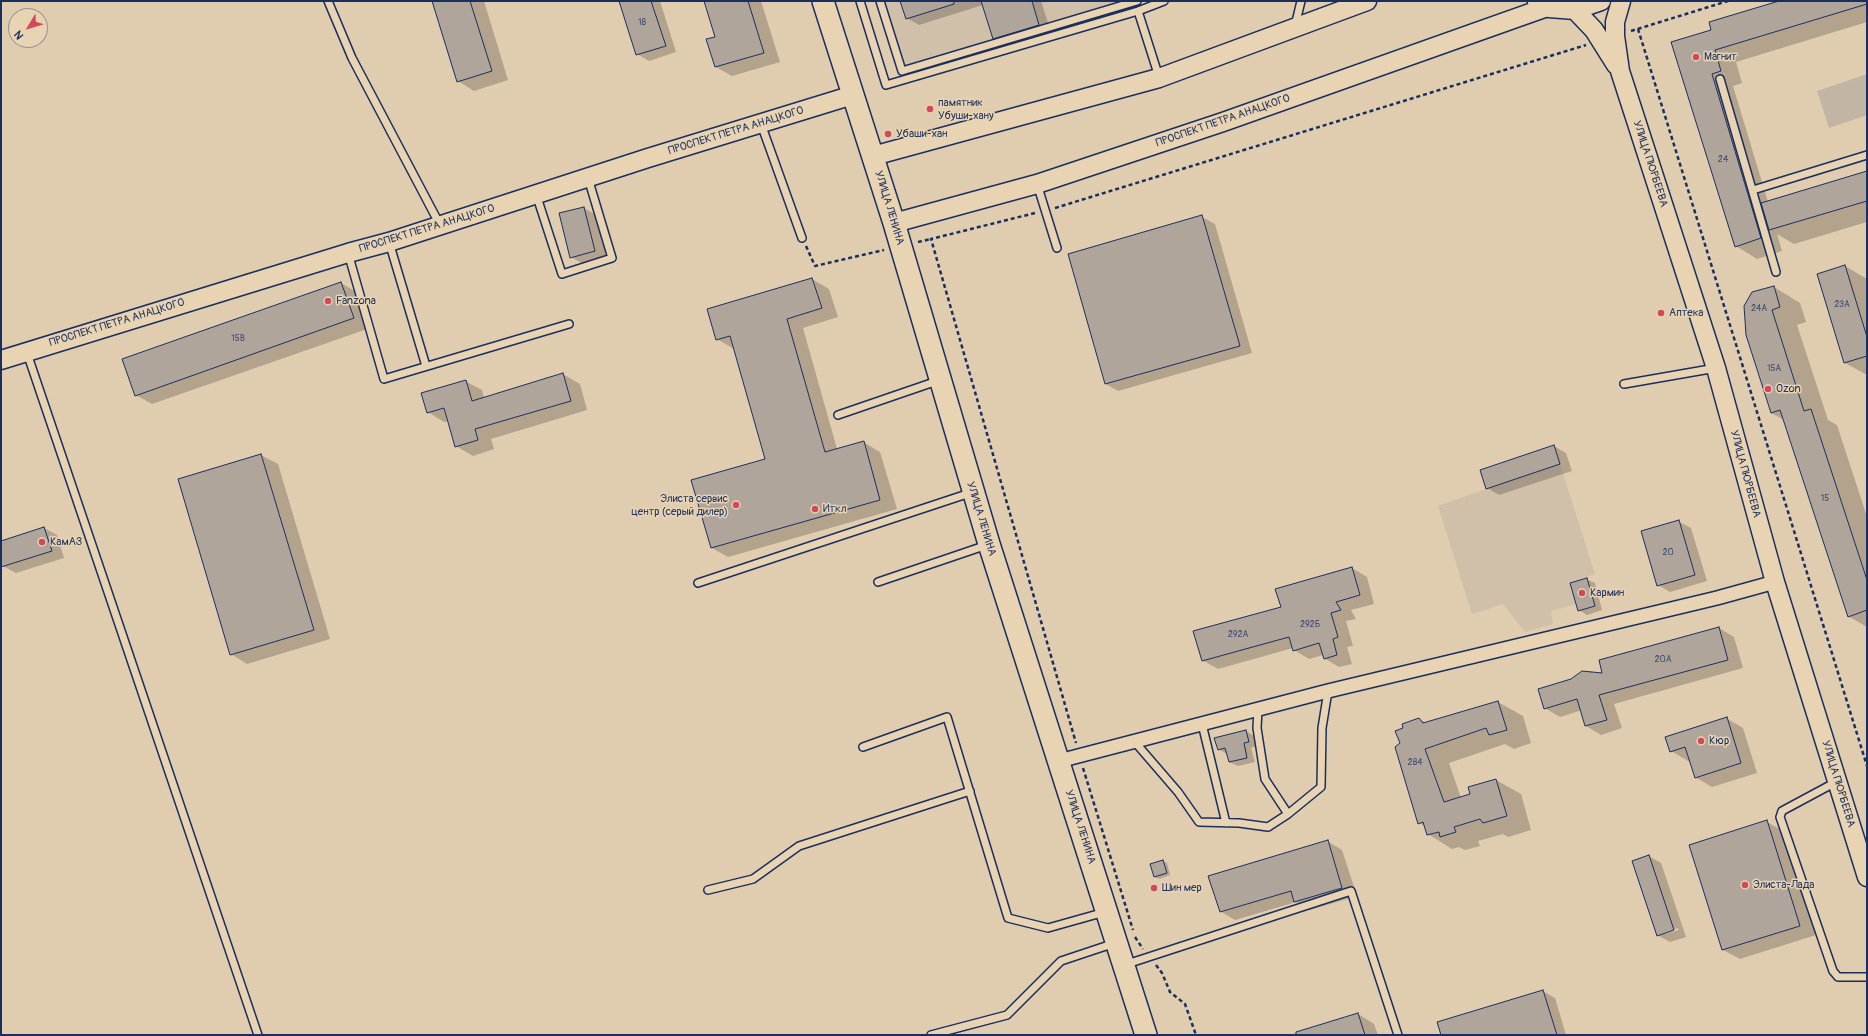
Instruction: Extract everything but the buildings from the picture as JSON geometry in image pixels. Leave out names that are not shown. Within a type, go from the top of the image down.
[{"type":"main road","name":"УЛИЦА ЛЕНИНА","points":[[823,1],[894,223],[989,544],[1146,1035]]},
{"type":"main road","points":[[873,156],[1159,78],[1367,1]]},
{"type":"main road","points":[[1541,4],[1575,10],[1601,1]]},
{"type":"main road","name":"УЛИЦА ПЮРБЕЕВА","points":[[1620,1],[1615,22],[1608,38],[1716,368],[1775,582],[1867,878]]},
{"type":"main road","name":"ПРОСПЕКТ ПЕТРА АНАЦКОГО","points":[[894,223],[1037,184],[1223,122],[1541,4]]},
{"type":"main road","points":[[1575,10],[1594,30],[1608,38]]},
{"type":"main road","name":"ПРОСПЕКТ ПЕТРА АНАЦКОГО","points":[[1,360],[26,351],[348,253],[389,242],[588,177],[852,95]]},
{"type":"street","points":[[1059,761],[1328,691],[1718,598],[1775,582]]},
{"type":"lane","points":[[328,1],[352,58],[440,225]]},
{"type":"lane","points":[[860,1],[886,85],[1138,11],[1164,1]]},
{"type":"lane","points":[[880,1],[902,71],[1137,1]]},
{"type":"lane","points":[[1294,29],[1301,1]]},
{"type":"lane","points":[[1138,11],[1159,78]]},
{"type":"lane","points":[[1720,79],[1776,272]]},
{"type":"lane","points":[[761,124],[802,238]]},
{"type":"lane","points":[[1753,190],[1867,155]]},
{"type":"lane","points":[[536,194],[562,274],[612,258],[588,177]]},
{"type":"lane","points":[[1037,184],[1057,248]]},
{"type":"lane","points":[[389,242],[426,366]]},
{"type":"lane","points":[[348,253],[384,379],[569,324]]},
{"type":"lane","points":[[26,351],[258,1035]]},
{"type":"lane","points":[[1624,384],[1716,368]]},
{"type":"lane","points":[[838,415],[940,380]]},
{"type":"lane","points":[[698,583],[973,492]]},
{"type":"lane","points":[[878,582],[989,544]]},
{"type":"lane","points":[[1134,741],[1178,792],[1199,822],[1268,827],[1288,814],[1321,787],[1322,728],[1328,691]]},
{"type":"lane","points":[[1258,709],[1257,728],[1264,779],[1288,814]]},
{"type":"lane","points":[[863,748],[947,717],[1008,918],[1048,928],[1107,911]]},
{"type":"lane","points":[[1202,724],[1226,823]]},
{"type":"lane","points":[[1837,782],[1782,811],[1780,818],[1832,971],[1838,977],[1867,977]]},
{"type":"lane","points":[[708,890],[753,879],[799,846],[970,792]]},
{"type":"lane","points":[[1124,965],[1351,891],[1398,1035]]},
{"type":"lane","points":[[931,1035],[1007,1015],[1061,961],[1117,942]]},
{"type":"path","points":[[916,242],[1046,211],[1728,1]]},
{"type":"path","points":[[1638,29],[1867,766]]},
{"type":"path","points":[[802,238],[815,266],[884,250]]},
{"type":"path","points":[[931,239],[1079,756],[1120,885],[1135,938],[1162,973],[1170,992],[1186,1004],[1196,1035]]},
{"type":"shaded area","points":[[880,1],[1137,1],[902,71]]},
{"type":"shaded area","points":[[1867,74],[1867,115],[1829,128],[1817,91]]},
{"type":"shaded area","points":[[1554,445],[1595,574],[1570,583],[1576,604],[1551,611],[1553,624],[1525,632],[1503,604],[1472,614],[1438,506],[1486,489],[1480,470]]},
{"type":"place","name":"Магнит","points":[[1696,57]]},
{"type":"place","name":"памятник Убуши-хану","points":[[930,109]]},
{"type":"place","name":"Убаши-хан","points":[[888,134]]},
{"type":"place","name":"Fanzona","points":[[328,301]]},
{"type":"place","name":"Аптека","points":[[1661,313]]},
{"type":"place","name":"Ozon","points":[[1768,389]]},
{"type":"place","name":"Элиста сервис центр (серый дилер)","points":[[736,505]]},
{"type":"place","name":"Иткл","points":[[815,509]]},
{"type":"place","name":"КамАЗ","points":[[42,542]]},
{"type":"place","name":"Кармин","points":[[1582,593]]},
{"type":"place","name":"Кюр","points":[[1701,741]]},
{"type":"place","name":"Элиста-Лада","points":[[1745,885]]},
{"type":"place","name":"Шин мер","points":[[1154,888]]}]
